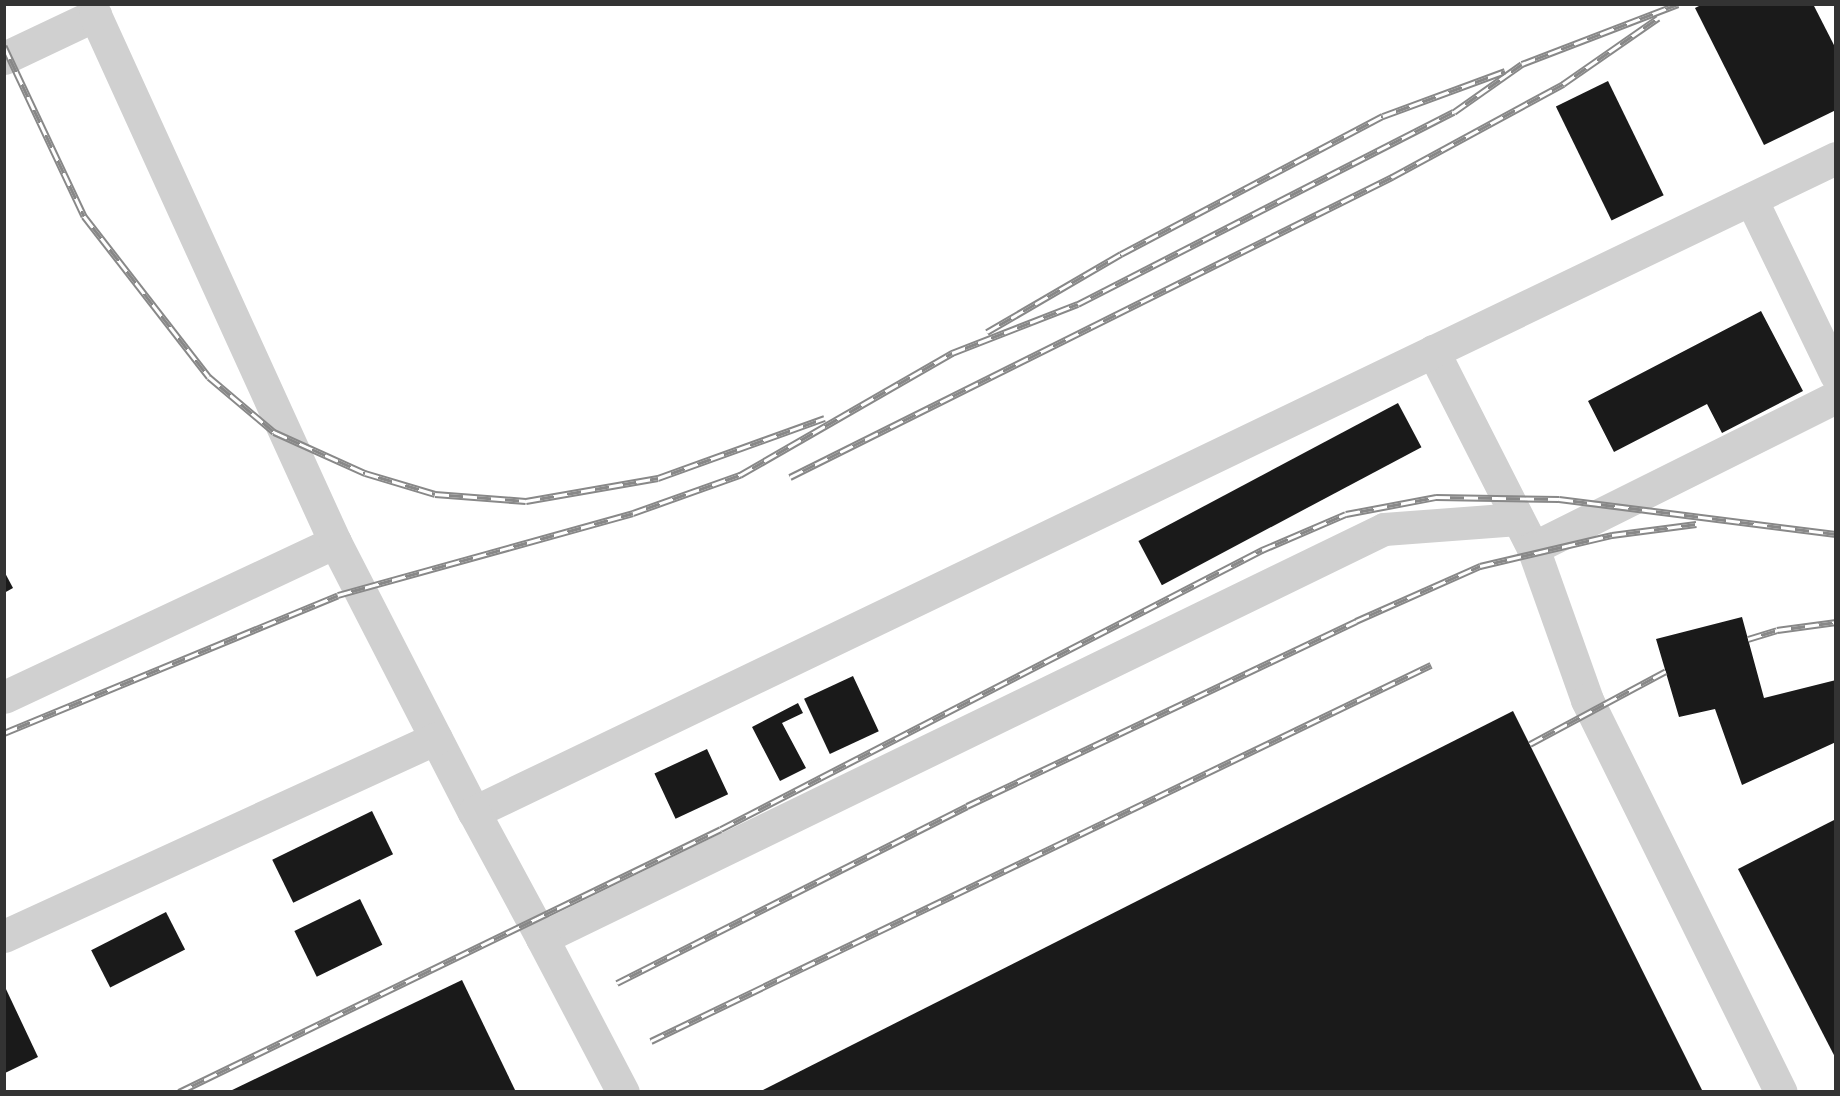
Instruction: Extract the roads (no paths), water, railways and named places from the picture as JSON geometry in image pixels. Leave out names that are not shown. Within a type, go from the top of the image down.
[{"type":"lane","points":[[4,58],[95,15],[335,542],[474,812],[623,1092]]},
{"type":"lane","points":[[474,812],[1836,158]]},
{"type":"lane","points":[[1751,199],[1836,375]]},
{"type":"lane","points":[[1433,351],[1533,548],[1587,700],[1781,1092]]},
{"type":"lane","points":[[1533,548],[1836,397]]},
{"type":"lane","points":[[542,938],[1384,530],[1518,519]]},
{"type":"lane","points":[[4,697],[335,542]]},
{"type":"lane","points":[[4,936],[436,738]]},
{"type":"railway","points":[[4,733],[338,595],[633,513],[740,475],[952,353],[1078,304],[1454,112],[1522,64],[1678,4]]},
{"type":"railway","points":[[790,477],[1392,177],[1563,84],[1658,18]]},
{"type":"railway","points":[[4,46],[84,216],[209,377],[274,432],[365,473],[435,494],[526,501],[658,478],[825,418]]},
{"type":"railway","points":[[987,332],[1121,254],[1383,116],[1505,71]]},
{"type":"railway","points":[[179,1092],[721,829],[1262,550],[1346,514],[1436,497],[1559,499],[1836,534]]},
{"type":"railway","points":[[617,983],[967,806],[1356,621],[1480,566],[1612,535],[1696,524]]},
{"type":"railway","points":[[1748,639],[1777,630],[1836,622]]},
{"type":"railway","points":[[651,1041],[1431,665]]},
{"type":"railway","points":[[1530,744],[1666,671]]}]
